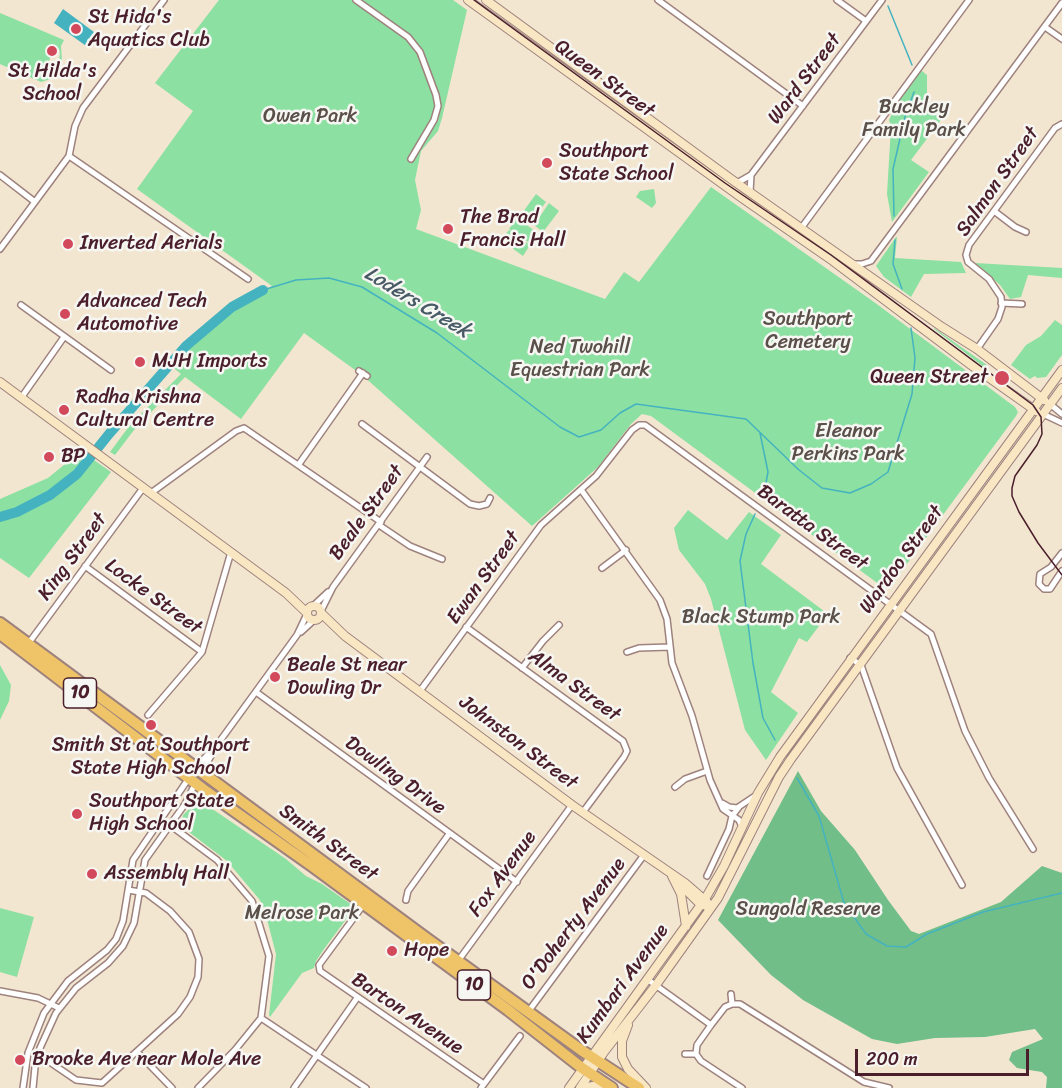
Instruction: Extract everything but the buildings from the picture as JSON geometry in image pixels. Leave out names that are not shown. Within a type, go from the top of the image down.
[{"type":"highway","name":"Smith Street","points":[[0,623],[528,1012],[639,1088]]},
{"type":"highway","name":"Smith Street","points":[[0,634],[192,781],[364,904],[610,1087]]},
{"type":"highway","points":[[192,781],[199,770]]},
{"type":"street","points":[[0,249],[69,156],[75,126],[83,108],[164,0]]},
{"type":"street","points":[[356,0],[408,37],[420,52],[436,94],[438,106],[434,120],[411,159]]},
{"type":"street","name":"Queen Street","points":[[468,0],[718,181],[833,261],[1033,410],[1043,414]]},
{"type":"street","name":"Queen Street","points":[[486,0],[737,183],[977,349],[1050,404]]},
{"type":"street","points":[[658,0],[802,106]]},
{"type":"street","points":[[837,0],[866,21]]},
{"type":"street","name":"Ward Street","points":[[737,183],[751,175],[882,0]]},
{"type":"street","points":[[802,227],[969,0]]},
{"type":"street","points":[[872,277],[871,261],[1062,3]]},
{"type":"street","points":[[1045,27],[1062,39]]},
{"type":"street","name":"Salmon Street","points":[[1001,303],[997,288],[968,262],[966,255],[969,245],[1055,128],[1062,124]]},
{"type":"street","points":[[69,156],[248,279]]},
{"type":"street","points":[[0,175],[35,202]]},
{"type":"street","points":[[750,192],[751,175]]},
{"type":"street","points":[[994,211],[1015,227],[1026,232]]},
{"type":"street","points":[[854,264],[871,261]]},
{"type":"street","points":[[977,349],[998,319],[1001,303],[1022,304]]},
{"type":"street","points":[[21,305],[111,370]]},
{"type":"street","points":[[21,398],[64,337]]},
{"type":"street","name":"Wardoo Street","points":[[703,902],[714,885],[758,793],[780,757],[1062,370]]},
{"type":"street","points":[[299,464],[363,374]]},
{"type":"street","name":"Johnston Street","points":[[0,382],[572,805],[685,883],[703,902]]},
{"type":"street","name":"Wardoo Street","points":[[711,908],[728,880],[779,777],[1062,388]]},
{"type":"street","points":[[1050,404],[1062,414]]},
{"type":"street","points":[[1043,414],[1062,423]]},
{"type":"street","points":[[362,424],[470,504],[479,506],[486,504],[490,498]]},
{"type":"street","name":"Baratta Street","points":[[582,490],[632,430],[639,424],[645,425],[931,634],[965,731],[989,778],[1033,849]]},
{"type":"street","points":[[151,493],[236,430],[244,428],[299,464],[410,546],[442,559]]},
{"type":"street","name":"Beale Street","points":[[199,770],[427,457]]},
{"type":"street","name":"King Street","points":[[28,644],[143,488]]},
{"type":"street","points":[[582,490],[660,600],[667,619],[669,647],[676,676],[692,716],[707,771],[723,809],[739,820],[742,827]]},
{"type":"street","name":"Ewan Street","points":[[420,691],[541,525],[582,490]]},
{"type":"street","points":[[602,568],[626,550]]},
{"type":"street","points":[[148,715],[202,652],[231,552]]},
{"type":"street","points":[[1062,553],[1051,567],[1040,574],[1039,584],[1044,589],[1050,589],[1062,571]]},
{"type":"street","name":"Locke Street","points":[[86,566],[202,652]]},
{"type":"street","points":[[522,668],[559,625]]},
{"type":"street","name":"Alma Street","points":[[466,627],[623,741],[627,751],[624,757],[583,812]]},
{"type":"street","points":[[627,652],[639,648],[669,647]]},
{"type":"street","points":[[850,658],[861,665],[897,768],[962,885]]},
{"type":"street","name":"Dowling Drive","points":[[256,692],[517,882]]},
{"type":"street","points":[[675,786],[685,779],[707,771]]},
{"type":"street","points":[[33,1088],[38,1054],[59,1008],[76,988],[108,963],[123,946],[134,923],[146,860],[188,800],[192,781]]},
{"type":"street","points":[[23,1088],[30,1047],[50,1003],[71,978],[104,953],[114,942],[122,925],[134,857],[192,781]]},
{"type":"street","points":[[707,876],[730,827],[732,816],[739,807],[758,793]]},
{"type":"street","points":[[188,800],[199,797],[221,802]]},
{"type":"street","points":[[717,797],[727,807],[739,807]]},
{"type":"street","name":"Fox Avenue","points":[[458,961],[572,805]]},
{"type":"street","points":[[170,825],[218,860],[255,905],[269,956],[261,1018],[235,1050],[198,1088]]},
{"type":"street","points":[[406,900],[408,891],[449,834]]},
{"type":"street","name":"O'Doherty Avenue","points":[[528,1012],[644,855]]},
{"type":"street","points":[[672,875],[681,894],[686,926]]},
{"type":"street","name":"Johnston Street","points":[[672,875],[703,902]]},
{"type":"street","points":[[685,883],[700,889],[714,885]]},
{"type":"street","points":[[38,1054],[76,1080],[102,1083],[183,1008],[195,986],[199,968],[198,952],[189,932],[170,911],[146,893],[128,890]]},
{"type":"street","points":[[703,902],[711,908]]},
{"type":"street","name":"Kumbari Avenue","points":[[569,1088],[586,1071],[647,978],[703,902]]},
{"type":"street","name":"Barton Avenue","points":[[364,904],[319,964],[323,976],[483,1086]]},
{"type":"street","name":"Kumbari Avenue","points":[[594,1059],[632,1016],[711,908]]},
{"type":"street","points":[[647,978],[711,1025]]},
{"type":"street","points":[[0,992],[38,998],[59,1008]]},
{"type":"street","points":[[731,994],[732,1004]]},
{"type":"street","points":[[294,1088],[357,998]]},
{"type":"street","points":[[742,1088],[701,1061],[696,1054],[698,1045],[711,1025],[725,1007],[732,1004],[740,1004],[864,1082],[889,1088]]},
{"type":"street","points":[[632,1016],[622,1039],[622,1054],[628,1070],[646,1088]]},
{"type":"street","points":[[261,1018],[366,1088]]},
{"type":"street","points":[[483,1086],[520,1036]]},
{"type":"street","points":[[137,1052],[172,1088]]},
{"type":"street","points":[[685,1054],[696,1054]]},
{"type":"street","name":"Kumbari Avenue","points":[[581,1088],[586,1071]]},
{"type":"street","points":[[581,1088],[610,1087]]},
{"type":"green space","points":[[219,0],[453,0],[467,10],[438,131],[421,151],[415,180],[421,210],[416,229],[605,299],[624,272],[639,282],[711,187],[874,302],[1015,407],[1018,412],[1016,416],[889,588],[884,588],[651,416],[642,414],[631,424],[598,467],[532,526],[362,375],[304,333],[241,419],[185,377],[134,430],[115,455],[110,452],[130,425],[181,374],[170,365],[186,346],[232,307],[272,286],[137,189],[193,111],[155,83]]},
{"type":"green space","points":[[0,13],[64,40],[61,46],[62,61],[51,79],[41,82],[0,64]],"holes":[[[55,47],[59,49],[58,65],[48,77],[41,79]]]},
{"type":"green space","name":"Buckley Family Park","points":[[918,68],[927,75],[927,100],[947,112],[911,160],[929,172],[892,222],[887,194],[891,126],[889,120],[908,81]]},
{"type":"green space","points":[[654,189],[656,203],[652,208],[636,197],[640,191]]},
{"type":"green space","points":[[536,194],[546,202],[530,223],[520,216]]},
{"type":"green space","points":[[549,203],[559,211],[543,232],[534,225]]},
{"type":"green space","points":[[517,218],[539,234],[531,244],[509,229]]},
{"type":"green space","points":[[509,230],[530,245],[523,256],[501,240]]},
{"type":"green space","points":[[896,237],[895,258],[961,262],[966,273],[924,274],[911,297],[884,277],[876,266]]},
{"type":"green space","points":[[975,263],[1062,268],[1062,278],[1028,275],[1021,297],[1010,299],[1000,285]]},
{"type":"green space","points":[[1055,320],[1062,325],[1062,355],[1046,377],[1037,378],[1035,376],[1030,379],[1011,365],[1026,345],[1041,336]]},
{"type":"green space","points":[[934,329],[987,365],[985,368]]},
{"type":"green space","points":[[81,451],[111,472],[29,578],[0,558],[0,499],[48,478]]},
{"type":"green space","name":"Black Stump Park","points":[[688,510],[727,540],[749,512],[781,535],[761,564],[828,614],[807,642],[799,638],[771,692],[798,713],[766,760],[745,730],[711,599],[705,584],[679,550],[674,528]]},
{"type":"green space","points":[[0,665],[11,685],[9,701],[0,720]]},
{"type":"green space","name":"Sungold Reserve","points":[[798,771],[821,811],[855,850],[911,931],[919,934],[1001,902],[1042,866],[1062,873],[1062,1088],[1046,1088],[1047,1077],[1042,1072],[1017,1068],[1009,1060],[1012,1052],[1043,1039],[1035,1029],[985,1037],[935,1038],[897,1044],[872,1039],[803,1000],[771,975],[718,920]]},
{"type":"green space","name":"Melrose Park","points":[[195,803],[208,806],[286,859],[306,876],[352,905],[353,910],[324,949],[314,968],[302,973],[270,1017],[276,954],[264,908],[227,861],[181,826],[183,815]]},
{"type":"green space","points":[[0,908],[34,917],[17,977],[0,972]]},
{"type":"water","name":"St Hida's Aquatics Club","points":[[63,9],[98,35],[89,48],[54,23]]},
{"type":"waterway","points":[[888,6],[912,65]]},
{"type":"waterway","points":[[894,216],[893,169],[905,117],[914,92]]},
{"type":"waterway","points":[[895,240],[893,264],[902,289]]},
{"type":"waterway","name":"Loders Creek","points":[[263,290],[296,280],[329,278],[362,287],[437,333],[560,427],[579,437],[601,430],[620,413],[636,404],[746,419],[799,470],[822,488],[850,493],[871,484],[888,472],[912,394],[915,358],[911,328]]},
{"type":"waterway","name":"Loders Creek","points":[[0,517],[17,512],[50,495],[77,474],[186,346],[232,307],[263,290]]},
{"type":"waterway","name":"Loders Creek","points":[[760,433],[768,472],[763,498]]},
{"type":"waterway","name":"Loders Creek","points":[[755,514],[746,534],[740,561],[753,663],[763,718],[775,740]]},
{"type":"waterway","name":"Loders Creek","points":[[797,778],[819,816],[844,903],[866,934],[887,946],[906,947],[927,934],[983,912],[1062,893]]},
{"type":"tram line","points":[[474,0],[725,183],[831,255],[1033,405],[1041,417],[1042,434],[1015,476],[1012,496],[1038,543],[1062,575]]},
{"type":"place","name":"St Hida's Aquatics Club","points":[[76,29]]},
{"type":"place","name":"St Hilda's School","points":[[52,51]]},
{"type":"place","name":"Southport State School","points":[[547,163]]},
{"type":"place","name":"The Brad Francis Hall","points":[[448,229]]},
{"type":"place","name":"Inverted Aerials","points":[[68,244]]},
{"type":"place","name":"Advanced Tech Automotive","points":[[65,314]]},
{"type":"place","name":"MJH Imports","points":[[140,362]]},
{"type":"place","name":"Queen Street","points":[[1002,378]]},
{"type":"place","name":"Radha Krishna Cultural Centre","points":[[64,410]]},
{"type":"place","name":"BP","points":[[49,457]]},
{"type":"place","name":"Beale St near Dowling Dr","points":[[275,677]]},
{"type":"place","name":"Smith St at Southport State High School","points":[[151,725]]},
{"type":"place","name":"Southport State High School","points":[[77,814]]},
{"type":"place","name":"Assembly Hall","points":[[92,874]]},
{"type":"place","name":"Hope","points":[[392,951]]},
{"type":"place","name":"Brooke Ave near Mole Ave","points":[[20,1060]]},
{"type":"park label","name":"Owen Park","points":[[310,117]]},
{"type":"park label","name":"Southport Cemetery","points":[[808,332]]},
{"type":"park label","name":"Ned Twohill Equestrian Park","points":[[580,360]]},
{"type":"park label","name":"Eleanor Perkins Park","points":[[848,444]]}]
